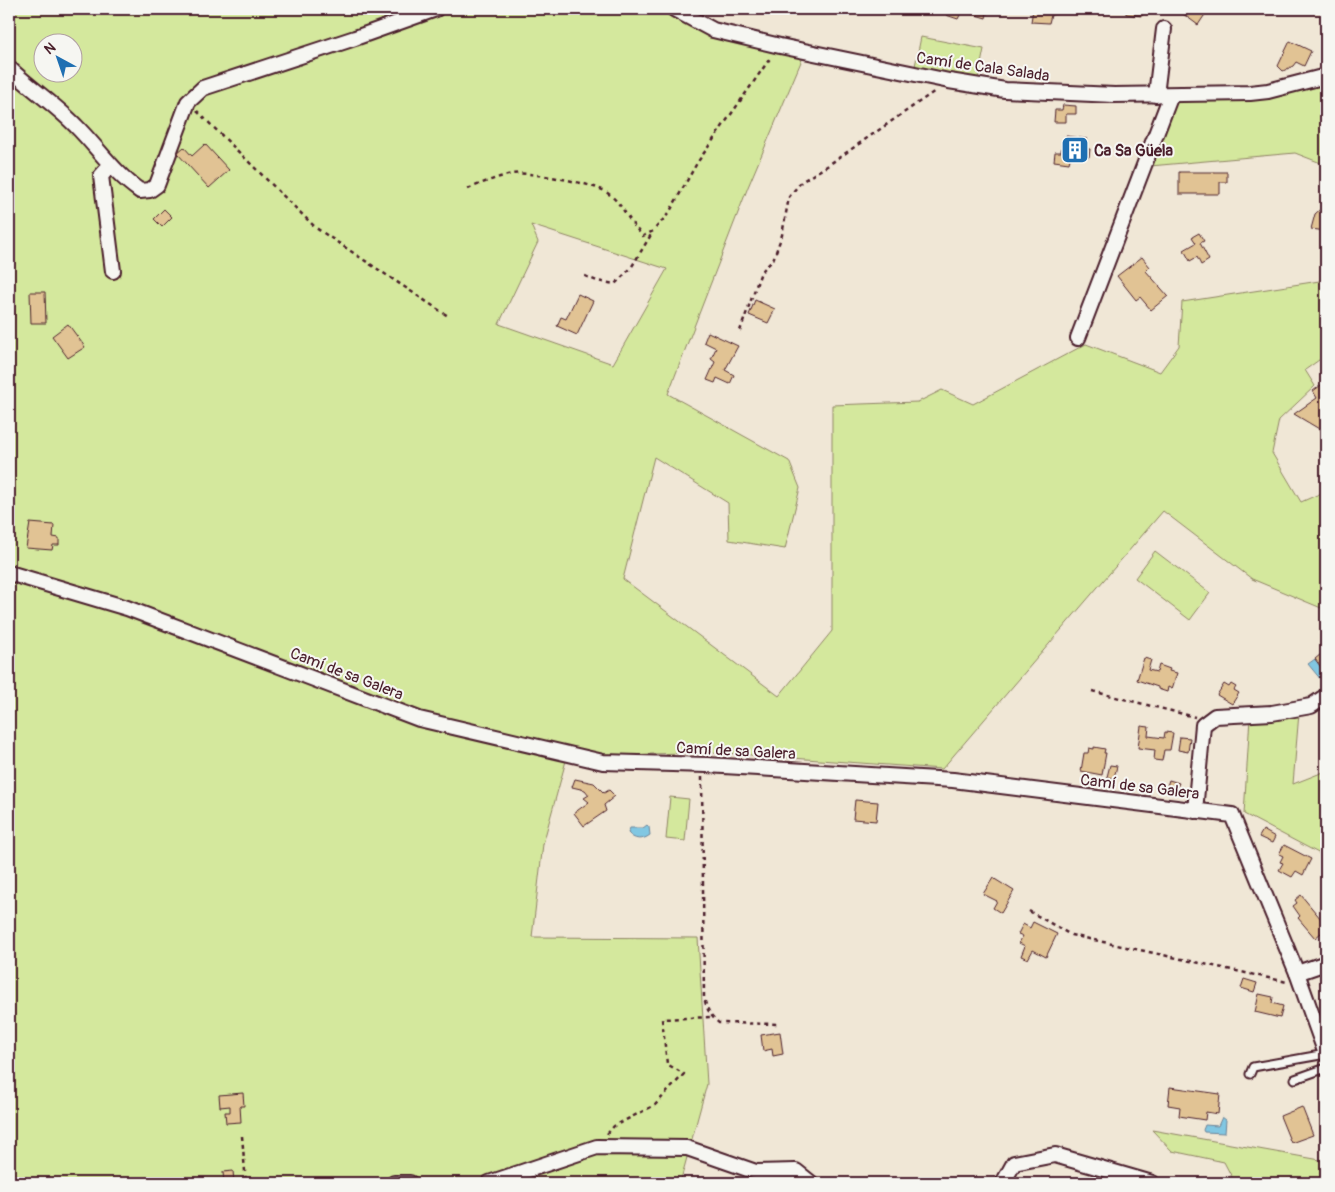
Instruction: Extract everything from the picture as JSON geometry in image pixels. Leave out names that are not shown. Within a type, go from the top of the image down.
[{"type":"street","points":[[9,68],[75,125],[110,166],[129,183],[140,191],[150,190],[157,185],[158,178],[188,102],[203,88],[436,9]]},
{"type":"street","name":"Camí de Cala Salada","points":[[674,9],[689,13],[713,30],[780,46],[949,82],[1023,91],[1156,95],[1250,93],[1268,91],[1326,76]]},
{"type":"street","points":[[1156,95],[1164,29]]},
{"type":"street","points":[[1078,338],[1171,95]]},
{"type":"street","points":[[110,166],[101,176],[113,271]]},
{"type":"street","name":"Camí de sa Galera","points":[[9,573],[127,608],[419,719],[603,762],[702,765],[954,780],[1232,815],[1299,979],[1326,1054]]},
{"type":"street","points":[[1195,811],[1203,725],[1215,716],[1272,712],[1311,706],[1326,696]]},
{"type":"street","points":[[1299,979],[1326,963]]},
{"type":"street","points":[[489,1183],[597,1147],[688,1148],[756,1172],[796,1171],[811,1183]]},
{"type":"street","points":[[1003,1183],[1014,1163],[1055,1155],[1152,1183]]},
{"type":"street","points":[[394,1183],[410,1183]]},
{"type":"lane","points":[[1250,1074],[1253,1067],[1326,1054]]},
{"type":"lane","points":[[1295,1079],[1326,1068]]},
{"type":"path","points":[[585,276],[597,282],[615,284],[631,268],[653,231],[669,213],[697,162],[780,46]]},
{"type":"path","points":[[740,331],[761,272],[774,260],[782,235],[789,197],[800,182],[827,166],[949,82]]},
{"type":"path","points":[[188,102],[316,228],[448,316]]},
{"type":"path","points":[[468,188],[513,174],[553,176],[604,190],[622,205],[634,227],[642,236],[653,231]]},
{"type":"path","points":[[1092,691],[1208,721]]},
{"type":"path","points":[[702,765],[704,998],[712,1017],[719,1023],[780,1024]]},
{"type":"path","points":[[1030,911],[1071,935],[1299,979]]},
{"type":"path","points":[[597,1147],[614,1126],[655,1105],[684,1074],[667,1064],[662,1019],[712,1017]]},
{"type":"path","points":[[242,1136],[246,1183]]},
{"type":"green space","points":[[9,9],[660,9],[672,18],[803,57],[748,187],[668,394],[789,461],[800,488],[785,549],[729,540],[728,503],[654,457],[623,579],[779,696],[832,631],[832,405],[918,402],[942,390],[973,404],[1086,344],[1160,372],[1179,346],[1182,302],[1326,280],[1326,355],[1305,370],[1315,386],[1279,420],[1272,453],[1301,502],[1326,491],[1326,610],[1252,579],[1163,511],[942,769],[710,752],[567,757],[543,844],[532,937],[698,938],[707,1084],[680,1183],[9,1183]],"holes":[[[531,225],[667,269],[613,364],[499,324],[538,242]]]},
{"type":"green space","points":[[921,37],[984,49],[978,79],[915,66]]},
{"type":"green space","points":[[1326,82],[1326,165],[1295,153],[1150,166],[1175,102],[1257,100]]},
{"type":"green space","points":[[1155,551],[1210,593],[1190,620],[1135,578]]},
{"type":"green space","points":[[1299,713],[1293,784],[1326,771],[1326,857],[1244,814],[1250,717]]},
{"type":"green space","points":[[670,797],[689,799],[685,841],[666,839]]},
{"type":"green space","points":[[1152,1130],[1326,1161],[1326,1183],[1235,1183],[1224,1162],[1172,1151]]},
{"type":"water","points":[[1315,659],[1326,674],[1326,678],[1322,681],[1308,664]]},
{"type":"water","points":[[647,825],[650,835],[644,838],[635,838],[628,833],[630,828],[643,828]]},
{"type":"water","points":[[1222,1117],[1226,1120],[1225,1133],[1204,1132],[1205,1125],[1218,1126]]},
{"type":"building","points":[[948,9],[988,9],[986,18],[962,11],[958,19],[946,15]]},
{"type":"building","points":[[1033,9],[1067,9],[1066,12],[1051,15],[1049,23],[1031,22]]},
{"type":"building","points":[[1126,9],[1154,9],[1150,13],[1145,10],[1142,16],[1126,14]]},
{"type":"building","points":[[1180,9],[1201,9],[1206,13],[1198,25],[1179,11]]},
{"type":"building","points":[[1290,41],[1311,51],[1304,66],[1296,62],[1293,66],[1283,71],[1278,66]]},
{"type":"building","points":[[1063,105],[1076,106],[1076,114],[1066,114],[1066,122],[1054,122],[1055,110],[1062,110]]},
{"type":"building","name":"Ca Sa Güela","points":[[1066,136],[1087,139],[1086,149],[1090,149],[1089,157],[1071,155],[1069,163],[1054,161],[1055,152],[1061,152]]},
{"type":"building","points":[[205,144],[229,170],[209,188],[177,153],[184,147],[192,156]]},
{"type":"building","points":[[1179,172],[1227,172],[1227,182],[1220,182],[1220,194],[1179,194]]},
{"type":"building","points":[[1326,204],[1326,231],[1311,229],[1315,214]]},
{"type":"building","points":[[164,209],[172,217],[162,227],[154,219]]},
{"type":"building","points":[[1199,233],[1204,241],[1200,243],[1209,260],[1201,265],[1197,257],[1190,261],[1184,250],[1196,243],[1192,237]]},
{"type":"building","points":[[1142,257],[1150,267],[1146,271],[1168,296],[1151,310],[1140,297],[1136,300],[1117,276]]},
{"type":"building","points":[[30,292],[45,292],[46,323],[31,323]]},
{"type":"building","points":[[578,294],[593,301],[577,335],[557,326],[561,317],[566,319]]},
{"type":"building","points":[[755,300],[775,309],[768,323],[749,315]]},
{"type":"building","points":[[68,324],[85,347],[68,358],[52,336]]},
{"type":"building","points":[[708,332],[738,346],[725,370],[734,375],[730,384],[717,378],[715,383],[707,380],[715,362],[711,359],[716,348],[704,342]]},
{"type":"building","points":[[1324,383],[1326,387],[1326,433],[1294,414],[1317,398],[1313,391]]},
{"type":"building","points":[[30,523],[54,525],[53,537],[59,538],[59,545],[53,545],[52,550],[26,548]]},
{"type":"building","points":[[1326,650],[1326,674],[1315,659]]},
{"type":"building","points":[[1144,658],[1151,660],[1148,670],[1157,672],[1159,665],[1177,673],[1172,689],[1168,687],[1167,692],[1137,680]]},
{"type":"building","points":[[1224,684],[1229,687],[1231,684],[1236,687],[1234,690],[1239,693],[1232,704],[1217,695]]},
{"type":"building","points":[[1141,726],[1149,727],[1148,736],[1164,738],[1165,732],[1173,733],[1170,750],[1164,750],[1162,761],[1154,760],[1155,750],[1138,748]]},
{"type":"building","points":[[1180,737],[1190,738],[1188,752],[1178,750]]},
{"type":"building","points":[[1094,747],[1105,749],[1102,775],[1081,771],[1084,753],[1088,753],[1089,748],[1094,749]]},
{"type":"building","points":[[1110,765],[1117,766],[1114,778],[1107,777]]},
{"type":"building","points":[[575,779],[594,783],[604,793],[609,790],[615,796],[604,805],[606,811],[584,826],[574,813],[589,802],[584,798],[589,795],[585,790],[572,787]]},
{"type":"building","points":[[1169,780],[1179,783],[1176,789],[1167,786]]},
{"type":"building","points":[[855,800],[878,802],[876,821],[853,819]]},
{"type":"building","points":[[1263,830],[1275,837],[1272,843],[1259,837]]},
{"type":"building","points":[[1284,845],[1311,859],[1303,875],[1296,871],[1292,877],[1279,870],[1283,863],[1280,862],[1283,856],[1279,854]]},
{"type":"building","points":[[993,878],[1014,891],[1001,913],[993,908],[997,901],[983,894]]},
{"type":"building","points":[[1301,895],[1326,925],[1326,929],[1315,938],[1298,918],[1300,916],[1293,906],[1297,903],[1295,900]]},
{"type":"building","points":[[1033,922],[1057,934],[1046,957],[1033,950],[1028,959],[1021,956],[1025,946],[1019,943],[1023,936],[1018,934],[1023,924],[1030,928]]},
{"type":"building","points":[[1244,979],[1257,983],[1254,992],[1241,988]]},
{"type":"building","points":[[1259,994],[1273,997],[1272,1003],[1283,1006],[1280,1018],[1255,1012]]},
{"type":"building","points":[[780,1032],[783,1054],[773,1056],[772,1049],[763,1051],[761,1035]]},
{"type":"building","points":[[1170,1087],[1220,1094],[1218,1114],[1206,1112],[1205,1120],[1179,1116],[1180,1107],[1168,1105]]},
{"type":"building","points":[[243,1093],[244,1106],[240,1106],[241,1122],[226,1123],[225,1112],[230,1112],[230,1106],[220,1107],[219,1095]]},
{"type":"building","points":[[1302,1107],[1313,1135],[1291,1143],[1280,1116]]},
{"type":"building","points":[[233,1171],[234,1182],[237,1183],[224,1183],[223,1172]]},
{"type":"place","name":"Ca Sa Güela","points":[[1075,150]]}]
